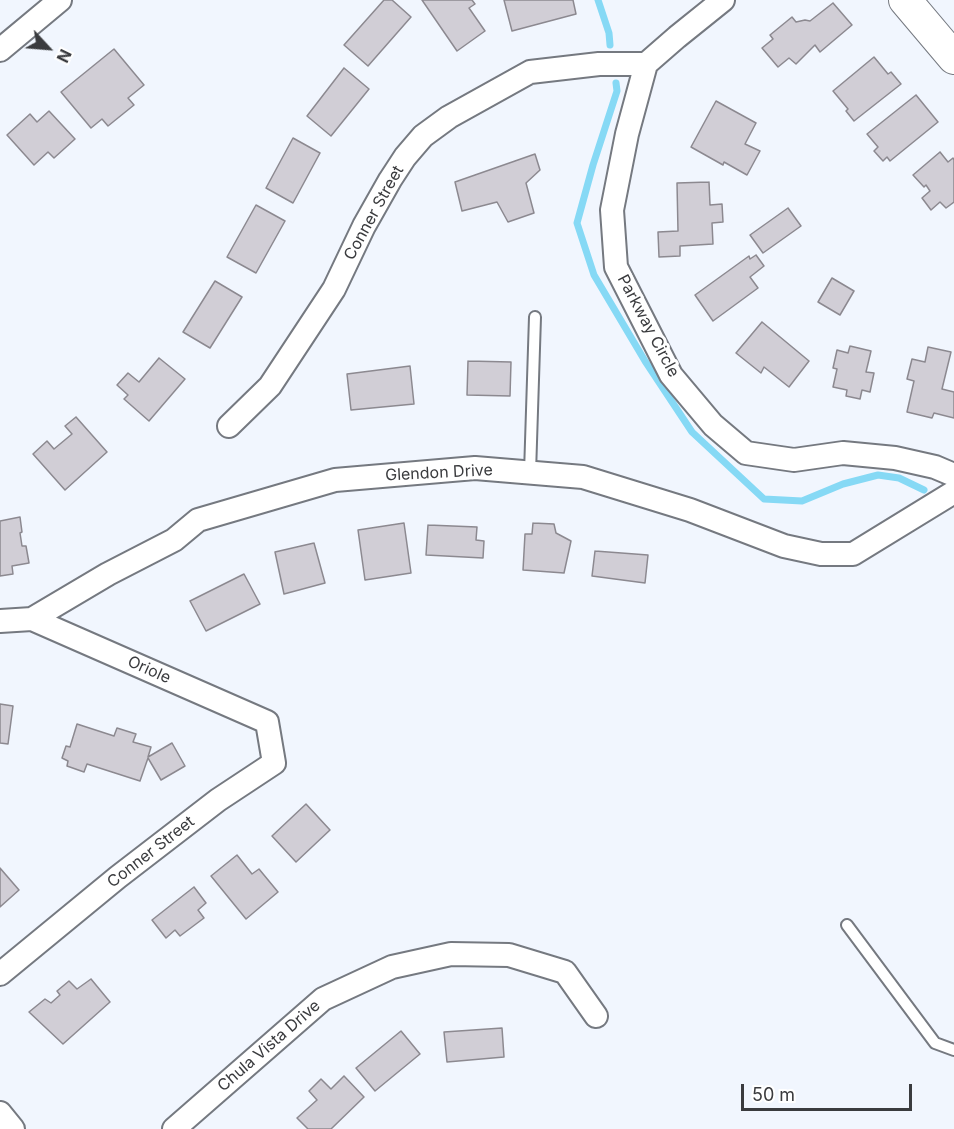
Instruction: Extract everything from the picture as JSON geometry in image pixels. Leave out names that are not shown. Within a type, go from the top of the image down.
[{"type":"main road","points":[[905,0],[954,58]]},
{"type":"street","points":[[0,50],[60,0]]},
{"type":"street","points":[[646,64],[723,0]]},
{"type":"street","name":"Conner Street","points":[[229,426],[270,386],[334,289],[364,226],[390,180],[405,157],[423,136],[449,117],[530,72],[599,64],[646,64]]},
{"type":"street","name":"Parkway Circle","points":[[646,64],[627,134],[612,210],[616,267],[671,375],[713,425],[746,453],[794,460],[843,453],[895,458],[935,467],[954,475]]},
{"type":"street","name":"Glendon Drive","points":[[0,621],[32,619],[108,574],[174,540],[198,520],[335,480],[475,468],[583,477],[690,510],[784,546],[821,554],[853,554],[954,492]]},
{"type":"street","name":"Oriole","points":[[32,619],[267,722]]},
{"type":"street","name":"Conner Street","points":[[0,974],[118,877],[218,800],[274,763],[267,722]]},
{"type":"street","name":"Chula Vista Drive","points":[[174,1129],[323,999],[392,967],[451,954],[509,955],[565,972],[596,1016]]},
{"type":"street","points":[[0,1113],[13,1129]]},
{"type":"lane","points":[[530,472],[535,318]]},
{"type":"lane","points":[[847,925],[935,1043],[954,1050]]},
{"type":"building","points":[[384,0],[392,0],[411,17],[368,66],[344,45]]},
{"type":"building","points":[[422,0],[472,0],[475,4],[469,8],[485,31],[457,51]]},
{"type":"building","points":[[504,0],[573,0],[576,14],[512,31]]},
{"type":"building","points":[[833,3],[852,25],[820,52],[815,45],[796,64],[789,58],[778,67],[762,48],[773,39],[770,35],[792,17],[796,22],[810,21]]},
{"type":"building","points":[[114,49],[144,85],[128,98],[134,105],[108,126],[102,119],[91,128],[61,92]]},
{"type":"building","points":[[874,57],[888,74],[891,72],[901,84],[854,121],[846,111],[848,109],[833,91]]},
{"type":"building","points":[[344,68],[369,89],[331,136],[307,116]]},
{"type":"building","points":[[916,95],[938,122],[890,161],[887,157],[883,161],[874,151],[878,147],[867,134]]},
{"type":"building","points":[[716,101],[756,123],[745,144],[760,151],[747,175],[691,147]]},
{"type":"building","points":[[49,111],[75,139],[54,158],[48,152],[34,165],[7,135],[30,114],[37,122]]},
{"type":"building","points":[[293,138],[320,153],[293,203],[266,188]]},
{"type":"building","points":[[940,152],[948,162],[953,158],[954,160],[954,202],[946,208],[940,202],[931,210],[922,198],[930,191],[913,175]]},
{"type":"building","points":[[535,154],[540,170],[526,183],[534,213],[508,222],[497,202],[462,211],[455,182]]},
{"type":"building","points":[[709,182],[710,205],[722,204],[723,222],[712,223],[713,244],[680,246],[680,256],[659,257],[658,232],[678,231],[677,183]]},
{"type":"building","points":[[256,205],[285,221],[256,273],[227,257]]},
{"type":"building","points":[[788,208],[801,226],[763,253],[750,235]]},
{"type":"building","points":[[756,255],[764,266],[750,277],[758,288],[713,321],[695,295],[749,256],[750,259]]},
{"type":"building","points":[[832,278],[854,291],[840,315],[818,302]]},
{"type":"building","points":[[215,281],[242,297],[210,348],[183,332]]},
{"type":"building","points":[[762,322],[809,361],[789,387],[764,367],[761,373],[736,353]]},
{"type":"building","points":[[850,346],[871,351],[866,372],[874,373],[870,392],[862,390],[860,399],[846,396],[847,390],[833,387],[837,369],[833,368],[837,350],[848,353]]},
{"type":"building","points":[[928,347],[951,352],[942,389],[954,392],[954,418],[934,413],[932,418],[907,412],[914,381],[907,379],[912,359],[925,362]]},
{"type":"building","points":[[159,358],[185,379],[149,421],[124,399],[128,395],[117,385],[128,373],[139,382]]},
{"type":"building","points":[[468,361],[511,362],[510,396],[467,395]]},
{"type":"building","points":[[410,366],[414,404],[351,410],[347,374]]},
{"type":"building","points":[[76,417],[107,452],[65,490],[33,454],[47,441],[54,449],[72,434],[65,426]]},
{"type":"building","points":[[20,517],[22,546],[26,546],[29,563],[12,566],[13,574],[0,576],[0,521]]},
{"type":"building","points":[[404,523],[411,573],[365,580],[358,530]]},
{"type":"building","points":[[533,523],[554,524],[556,533],[571,541],[564,573],[523,570],[525,534],[532,534]]},
{"type":"building","points":[[428,525],[477,527],[476,540],[484,541],[483,558],[426,555]]},
{"type":"building","points":[[314,543],[325,583],[284,594],[275,552]]},
{"type":"building","points":[[595,551],[648,555],[645,583],[592,576]]},
{"type":"building","points":[[244,574],[260,604],[206,631],[190,601]]},
{"type":"building","points":[[0,704],[13,706],[8,744],[0,743]]},
{"type":"building","points":[[77,724],[114,736],[117,728],[136,734],[133,742],[151,747],[148,757],[172,743],[185,766],[161,780],[148,758],[140,781],[87,764],[84,772],[67,766],[68,761],[62,758],[66,746],[70,747]]},
{"type":"building","points":[[306,804],[330,830],[296,862],[272,836]]},
{"type":"building","points":[[237,855],[252,874],[259,869],[278,892],[246,919],[211,876]]},
{"type":"building","points":[[0,868],[19,890],[0,907]]},
{"type":"building","points":[[194,887],[206,903],[198,910],[204,918],[180,936],[175,930],[166,938],[152,920]]},
{"type":"building","points":[[91,979],[110,1002],[63,1044],[29,1012],[45,999],[51,1003],[60,995],[57,991],[69,981],[77,989]]},
{"type":"building","points":[[502,1028],[504,1057],[447,1062],[444,1032]]},
{"type":"building","points":[[401,1031],[420,1054],[375,1091],[356,1068]]},
{"type":"building","points":[[344,1076],[364,1097],[331,1129],[308,1129],[297,1118],[317,1100],[309,1091],[321,1079],[331,1089]]},
{"type":"waterway","points":[[598,0],[609,33],[610,45]]},
{"type":"waterway","points":[[616,83],[617,91],[577,223],[594,275],[645,361],[692,432],[764,499],[802,501],[843,484],[878,475],[899,478],[924,490]]}]
